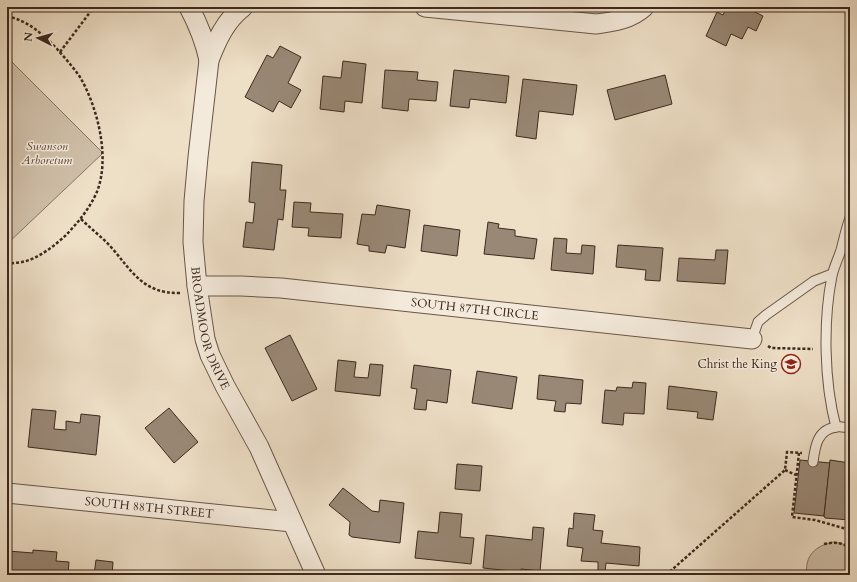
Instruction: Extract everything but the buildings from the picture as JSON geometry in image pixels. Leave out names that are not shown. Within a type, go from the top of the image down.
[{"type":"street","name":"BROADMOOR DRIVE","points":[[189,7],[204,40],[209,60]]},
{"type":"street","name":"BROADMOOR DRIVE","points":[[243,7],[228,22],[218,38],[209,60],[194,201],[193,242],[197,286],[205,339],[210,355],[225,386],[259,447],[316,575]]},
{"type":"street","points":[[424,7],[596,24],[618,21],[635,14],[644,7]]},
{"type":"street","name":"SOUTH 87TH CIRCLE","points":[[197,286],[281,288],[752,339]]},
{"type":"street","name":"SOUTH 88TH STREET","points":[[7,493],[292,522]]},
{"type":"lane","points":[[836,427],[828,385],[827,314],[832,274],[844,242],[850,218]]},
{"type":"lane","points":[[752,339],[758,322],[766,315],[814,281],[832,274]]},
{"type":"lane","points":[[814,458],[816,443],[818,438],[823,433],[836,427],[850,428]]},
{"type":"path","points":[[60,52],[94,7]]},
{"type":"path","points":[[7,16],[20,20],[37,30],[73,67],[81,79],[94,109],[100,129],[103,153],[101,177],[96,195],[82,219],[59,242],[43,253],[23,262],[7,264]]},
{"type":"path","points":[[850,179],[850,189]]},
{"type":"path","points":[[82,219],[110,247],[128,269],[144,283],[155,290],[163,292],[183,292],[197,286]]},
{"type":"path","points":[[752,339],[771,348],[827,349]]},
{"type":"path","points":[[666,575],[785,470],[787,452],[799,453],[814,458]]},
{"type":"path","points":[[799,453],[792,517],[815,520],[850,530]]},
{"type":"path","points":[[785,470],[796,475]]},
{"type":"path","points":[[824,544],[834,542],[843,544],[850,548]]},
{"type":"green space","name":"Swanson Arboretum","points":[[7,57],[103,153],[7,244]]},
{"type":"green space","points":[[834,542],[843,544],[850,548],[850,575],[807,575],[807,562],[813,552],[822,546]]},
{"type":"place","name":"Christ the King","points":[[791,364]]}]
